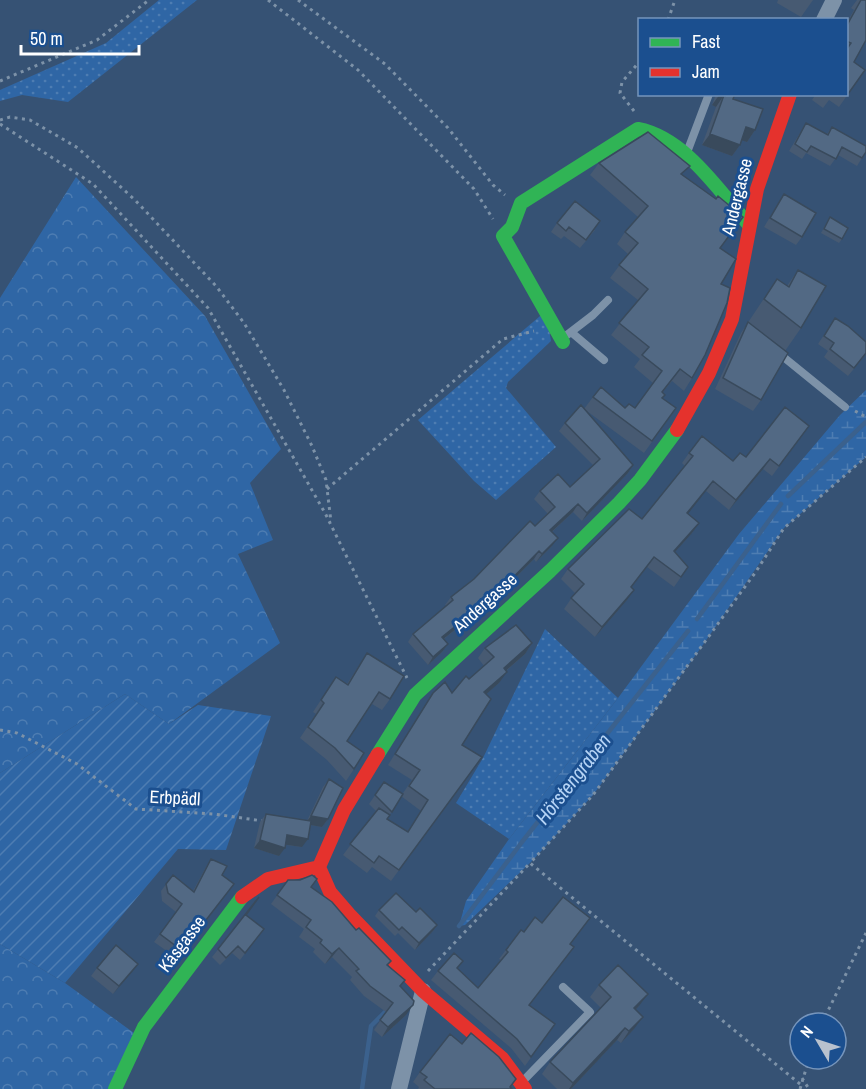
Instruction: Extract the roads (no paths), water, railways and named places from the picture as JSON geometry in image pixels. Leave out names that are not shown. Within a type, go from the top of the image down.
[{"type":"street","points":[[825,18],[834,0]]},
{"type":"street","name":"Andergasse","points":[[319,867],[344,810],[416,695],[550,571],[640,480],[673,437],[736,322],[749,225],[769,151],[789,96]]},
{"type":"street","points":[[563,335],[503,236],[512,227],[521,203],[638,129],[648,129],[686,156],[749,225]]},
{"type":"street","points":[[319,867],[330,891],[419,987],[501,1058],[523,1086]]},
{"type":"street","name":"Käsgasse","points":[[115,1089],[144,1027],[230,910],[248,891],[268,879],[319,867]]},
{"type":"street","points":[[399,1089],[419,987]]},
{"type":"lane","points":[[686,156],[708,96]]},
{"type":"lane","points":[[604,360],[563,335],[593,315],[608,300]]},
{"type":"lane","points":[[772,348],[845,407]]},
{"type":"lane","points":[[523,1086],[590,1012],[563,987]]},
{"type":"waterway","name":"Hörstengraben","points":[[788,496],[866,422]]},
{"type":"waterway","name":"Hörstengraben","points":[[697,619],[781,504]]},
{"type":"waterway","name":"Hörstengraben","points":[[459,926],[688,631]]},
{"type":"waterway","name":"Hörstengraben","points":[[362,1089],[371,1026],[388,1009]]}]
